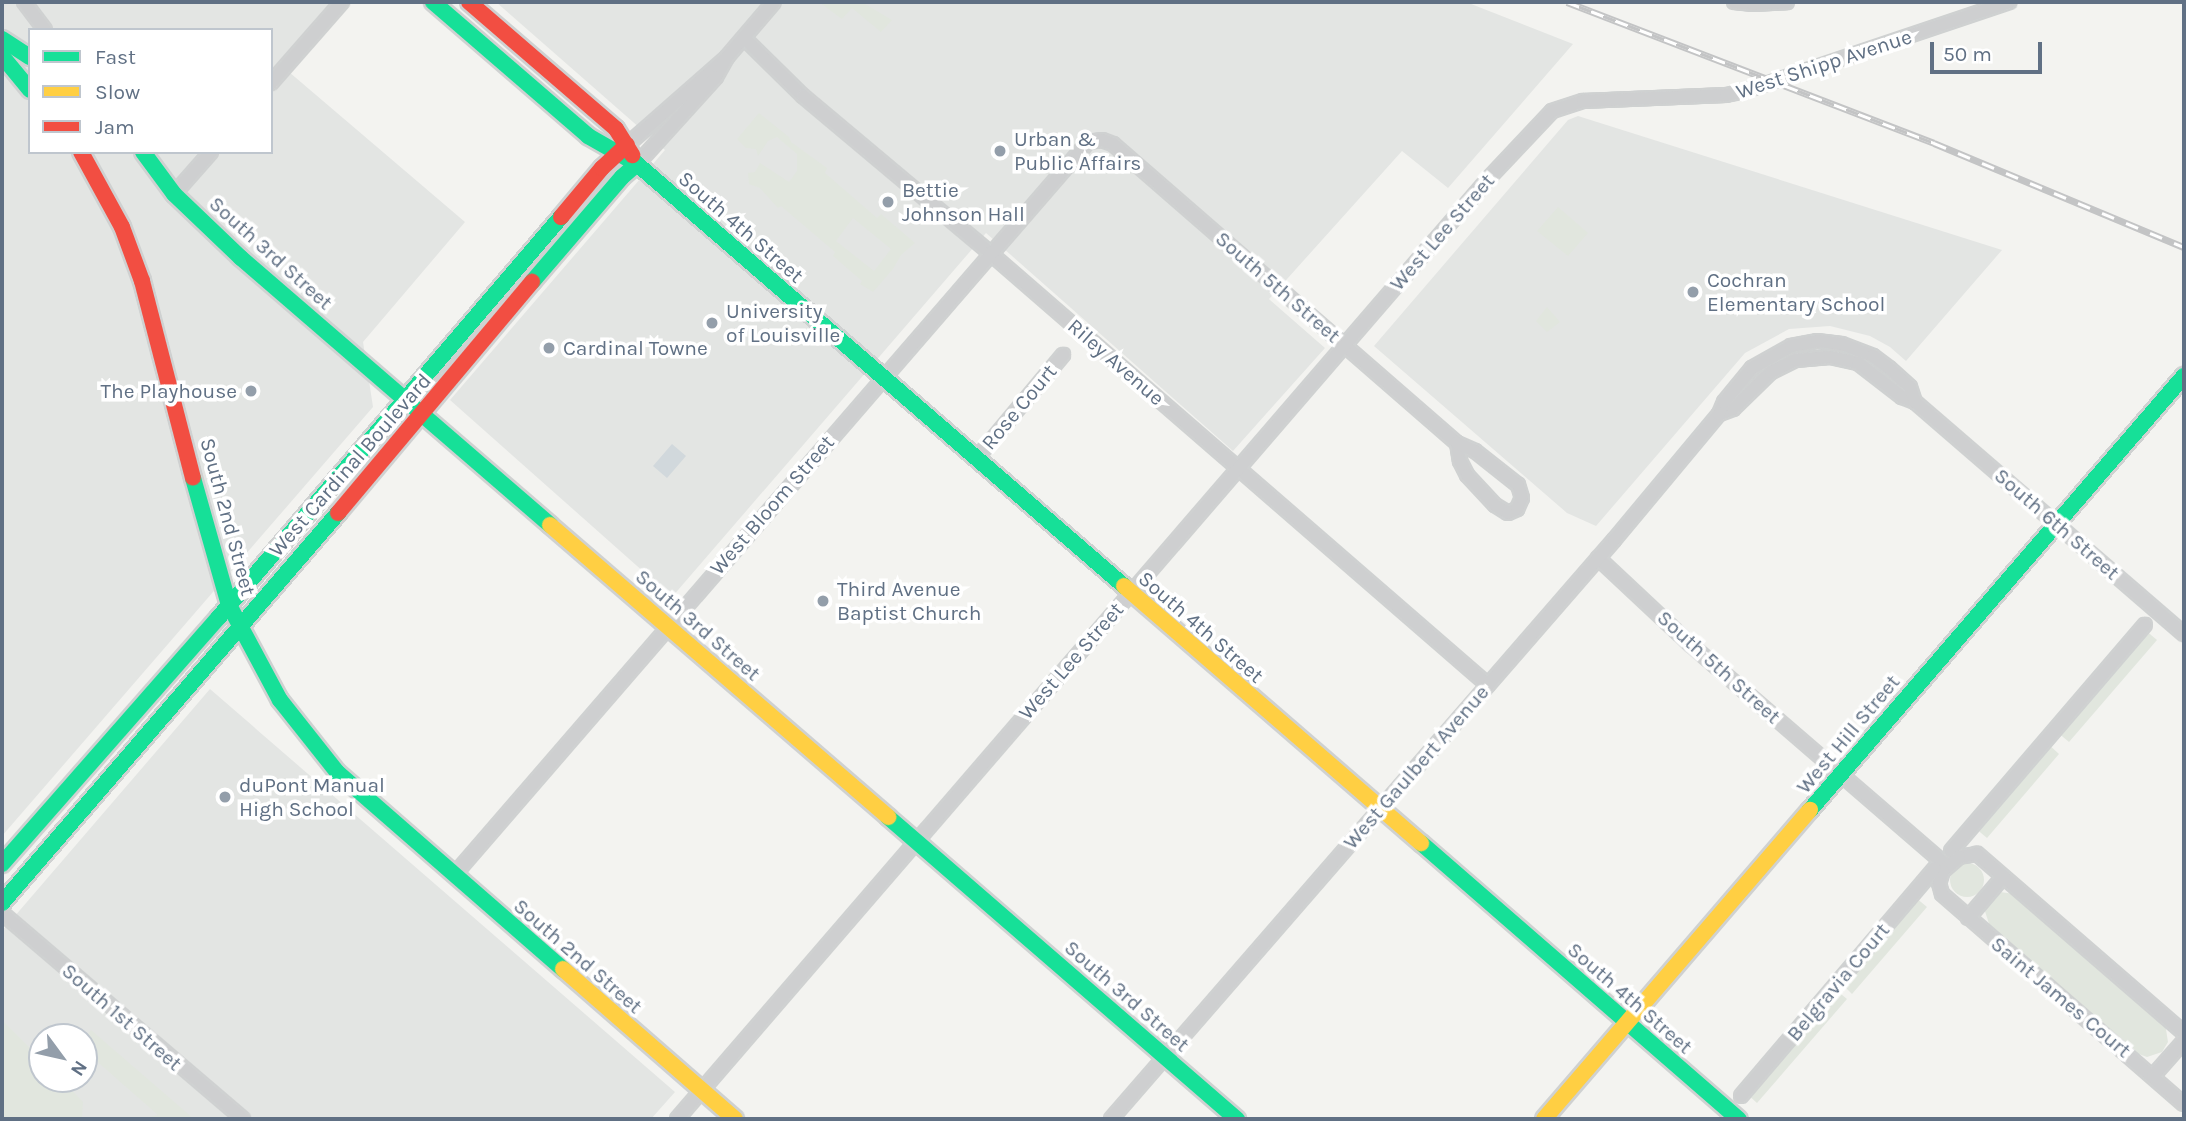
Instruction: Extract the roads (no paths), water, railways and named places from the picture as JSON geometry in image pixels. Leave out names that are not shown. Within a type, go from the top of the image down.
[{"type":"main road","name":"South 4th Street","points":[[433,2],[588,136],[622,149],[882,378],[1738,1119]]},
{"type":"main road","name":"South 4th Street","points":[[468,2],[616,129],[622,149]]},
{"type":"main road","points":[[2,39],[28,56]]},
{"type":"main road","points":[[2,56],[28,88]]},
{"type":"main road","name":"West Cardinal Boulevard","points":[[2,864],[229,605],[403,398],[622,149]]},
{"type":"main road","name":"South 2nd Street","points":[[82,154],[122,227],[142,281],[213,556],[229,605],[280,700],[337,772],[735,1119]]},
{"type":"main road","name":"South 3rd Street","points":[[144,154],[174,194],[241,258],[1237,1119]]},
{"type":"main road","name":"West Cardinal Boulevard","points":[[2,904],[422,414],[574,232],[622,177],[638,164]]},
{"type":"main road","name":"West Hill Street","points":[[1544,1119],[2184,376]]},
{"type":"street","points":[[24,2],[44,28]]},
{"type":"street","points":[[273,81],[342,2]]},
{"type":"street","name":"West Cardinal Boulevard","points":[[622,149],[727,57],[774,2]]},
{"type":"street","points":[[1734,2],[1787,2]]},
{"type":"street","points":[[1965,2],[1969,15]]},
{"type":"street","name":"West Shipp Avenue","points":[[1552,111],[1583,101],[1726,95],[1745,91],[1969,15],[1989,5],[2009,2]]},
{"type":"street","name":"Riley Avenue","points":[[744,38],[803,96],[990,253],[1489,685]]},
{"type":"street","name":"West Cardinal Boulevard","points":[[638,164],[716,77],[727,57]]},
{"type":"street","name":"West Lee Street","points":[[677,1119],[1488,178],[1552,111]]},
{"type":"street","name":"West Bloom Street","points":[[454,875],[1078,150],[1095,140]]},
{"type":"street","name":"South 5th Street","points":[[1095,140],[1112,144],[1457,443],[1475,451],[1518,485],[1522,498],[1517,509],[1507,513],[1484,494],[1460,461],[1457,443]]},
{"type":"street","points":[[174,194],[209,154]]},
{"type":"street","name":"West Gaulbert Avenue","points":[[1111,1119],[1379,808],[1489,685],[1720,414],[1724,402],[1740,381],[1762,361],[1791,345],[1817,341],[1851,346],[1873,356],[1910,387],[1915,402],[1929,415]]},
{"type":"street","name":"Rose Court","points":[[976,459],[1063,355]]},
{"type":"street","name":"South 6th Street","points":[[1929,415],[2184,634]]},
{"type":"street","name":"South 5th Street","points":[[1598,558],[1691,645],[1841,774]]},
{"type":"street","points":[[1951,851],[2145,625]]},
{"type":"street","points":[[1841,774],[1941,867],[1966,854],[1977,854],[2184,1033]]},
{"type":"street","name":"Saint James Court","points":[[1941,867],[1939,887],[1968,918],[2184,1104]]},
{"type":"street","name":"Belgravia Court","points":[[1741,1096],[1941,867]]},
{"type":"street","points":[[1968,918],[2003,877]]},
{"type":"street","name":"South 1st Street","points":[[2,904],[243,1119]]},
{"type":"street","points":[[2153,1076],[2184,1041]]},
{"type":"railway","points":[[1567,2],[1934,143],[2184,247]]},
{"type":"place","name":"Urban & Public Affairs","points":[[1000,151]]},
{"type":"place","name":"Bettie Johnson Hall","points":[[888,202]]},
{"type":"place","name":"Cochran Elementary School","points":[[1693,292]]},
{"type":"place","name":"University of Louisville","points":[[712,323]]},
{"type":"place","name":"Cardinal Towne","points":[[549,348]]},
{"type":"place","name":"The Playhouse","points":[[251,391]]},
{"type":"place","name":"Third Avenue Baptist Church","points":[[823,601]]},
{"type":"place","name":"duPont Manual High School","points":[[225,797]]}]
